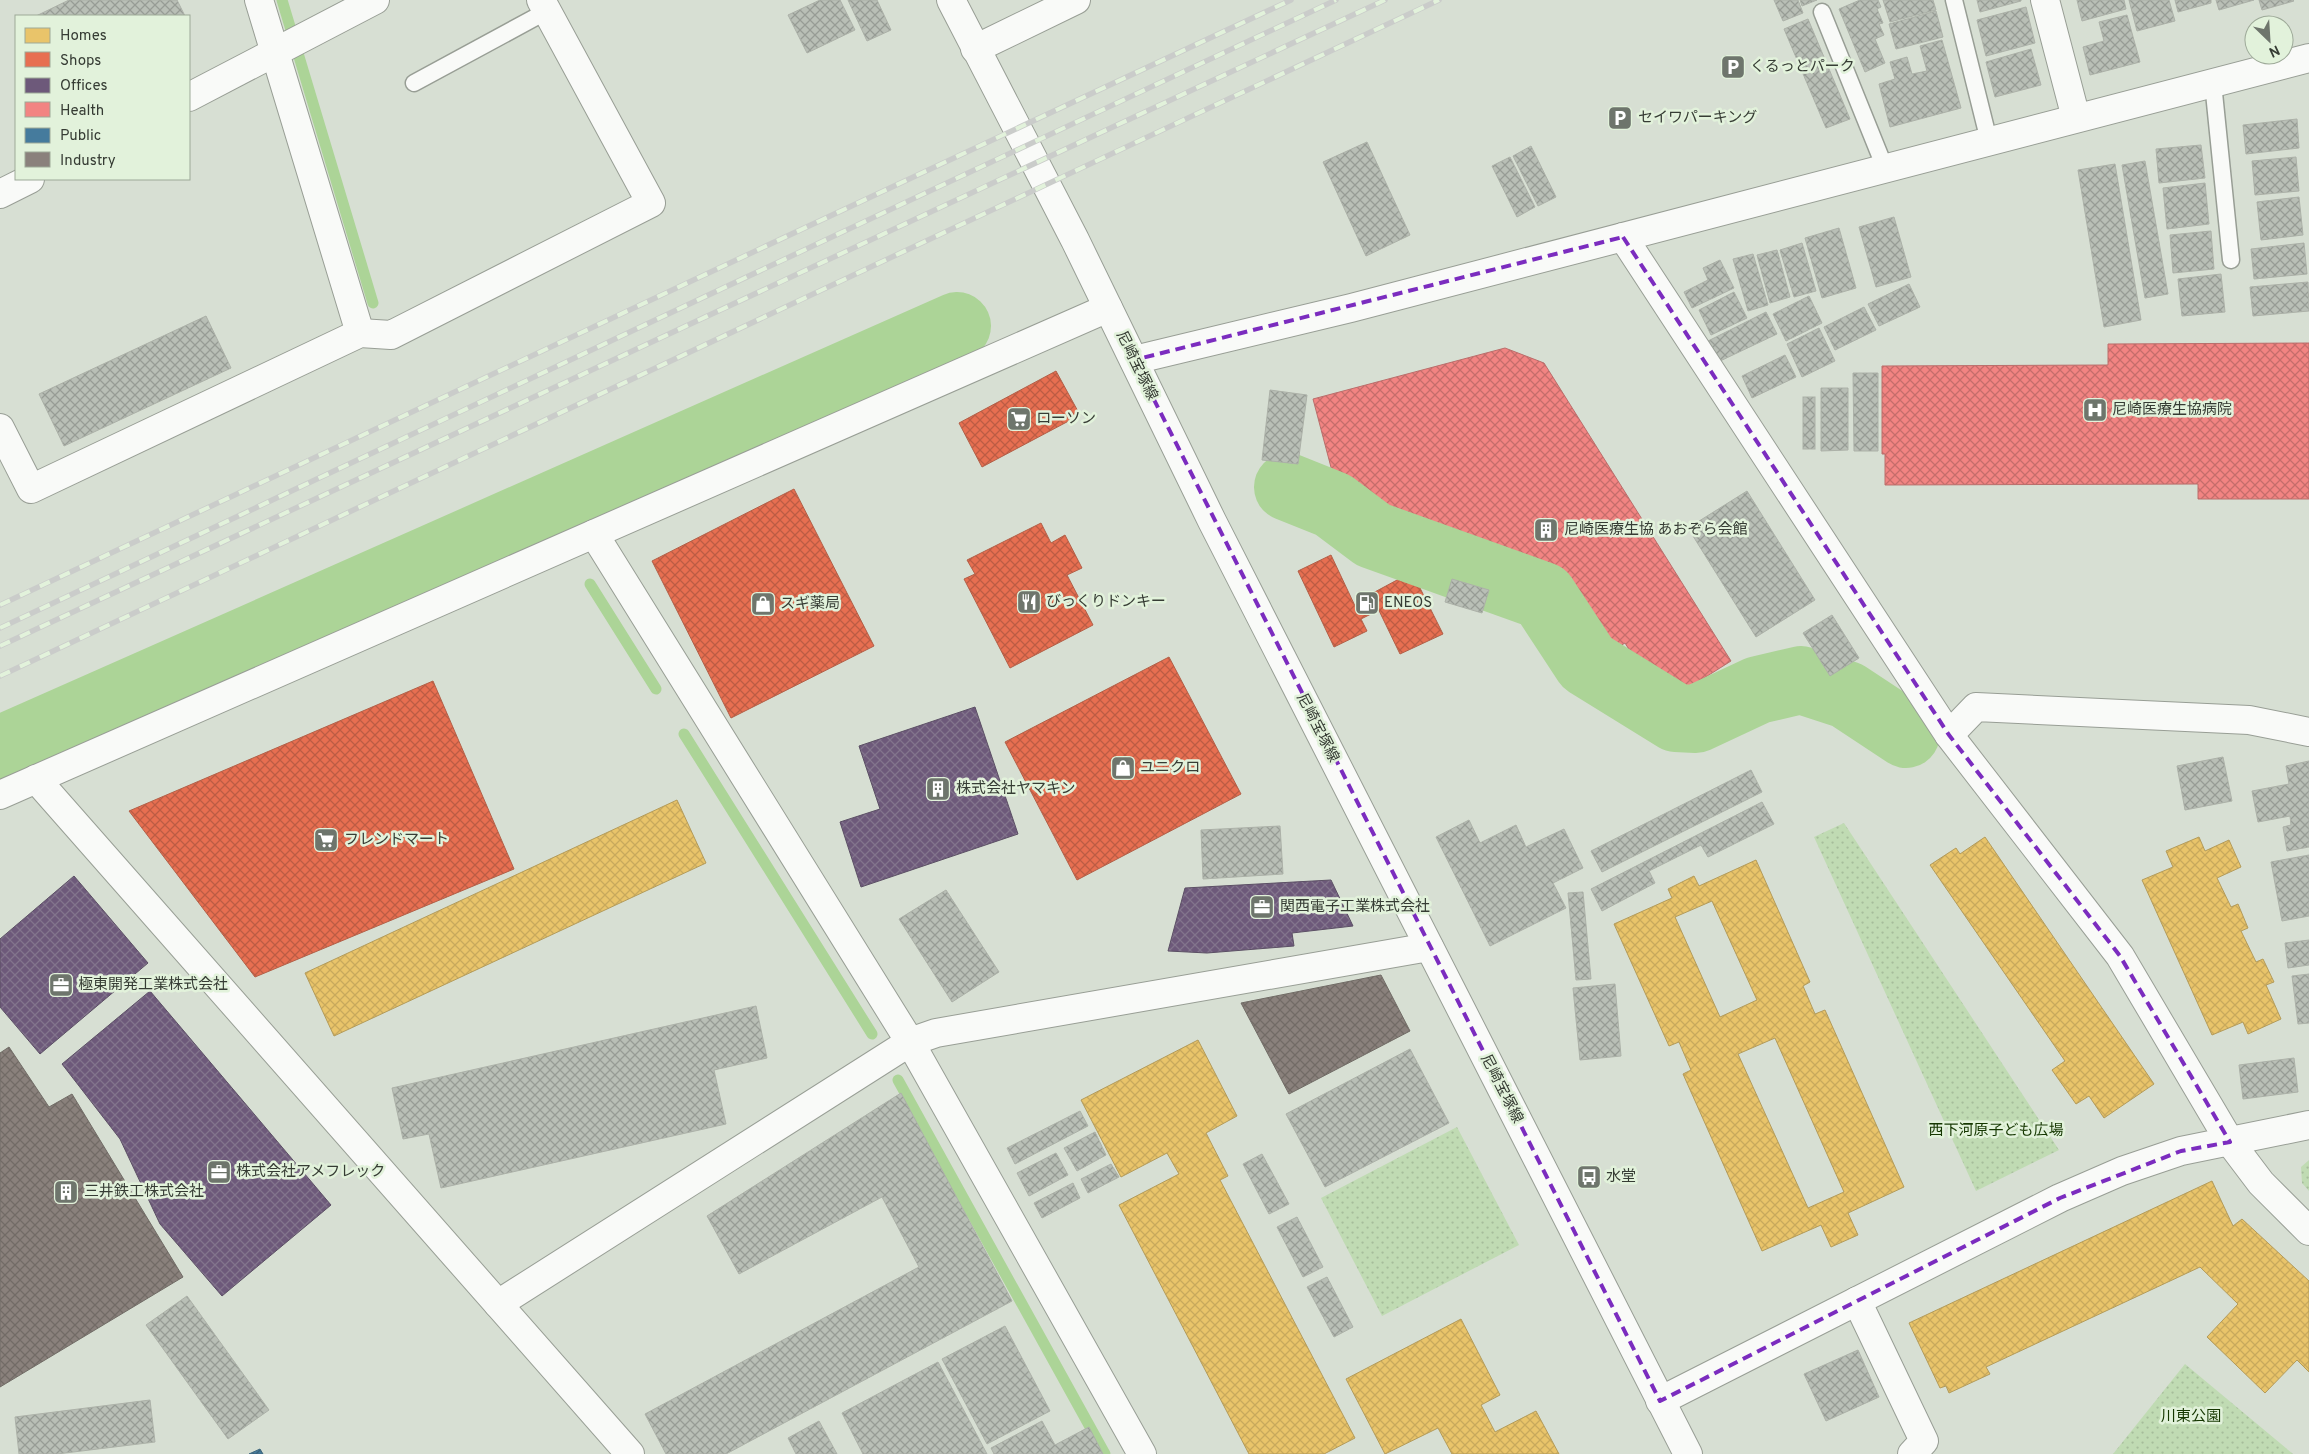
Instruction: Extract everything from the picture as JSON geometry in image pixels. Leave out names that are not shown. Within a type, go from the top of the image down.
[{"type":"street","points":[[259,0],[360,333]]},
{"type":"street","points":[[190,96],[375,0]]},
{"type":"street","name":"尼崎宝塚線","points":[[951,0],[1070,231],[1177,451],[1688,1454]]},
{"type":"street","points":[[975,49],[1033,9],[1076,0]]},
{"type":"street","points":[[2044,0],[2076,118]]},
{"type":"street","points":[[0,428],[31,489],[360,333],[391,335],[651,203],[544,6]]},
{"type":"street","points":[[1134,360],[1351,308],[2309,58]]},
{"type":"street","points":[[0,194],[28,180]]},
{"type":"street","points":[[1623,237],[1949,735],[2120,956],[2230,1142],[2261,1184],[2309,1230]]},
{"type":"street","points":[[0,795],[1108,308]]},
{"type":"street","points":[[594,534],[910,1042],[1142,1454]]},
{"type":"street","points":[[1949,735],[1976,707],[2248,720],[2309,732]]},
{"type":"street","points":[[36,779],[630,1454]]},
{"type":"street","points":[[498,1304],[910,1042],[936,1033],[1429,947]]},
{"type":"street","points":[[1660,1400],[2060,1198],[2122,1171],[2181,1151],[2309,1125]]},
{"type":"street","points":[[1857,1301],[1925,1450]]},
{"type":"lane","points":[[1954,0],[1989,141]]},
{"type":"lane","points":[[414,82],[544,6]]},
{"type":"lane","points":[[1822,12],[1885,168]]},
{"type":"lane","points":[[2213,83],[2230,260]]},
{"type":"highlighted area","points":[[1623,237],[1949,735],[2120,956],[2230,1142],[2181,1151],[2060,1198],[1660,1401],[1134,360]]},
{"type":"green space","name":"西下河原子ども広場","points":[[1844,823],[2059,1150],[1976,1191],[1814,837]]},
{"type":"green space","points":[[1457,1127],[1519,1245],[1382,1316],[1321,1198]]},
{"type":"green space","points":[[2309,1160],[2309,1191],[2302,1183],[2301,1167]]},
{"type":"green space","name":"川東公園","points":[[2185,1364],[2293,1454],[2113,1454]]},
{"type":"building: Homes","points":[[677,800],[706,863],[334,1036],[305,973]]},
{"type":"building: Homes","points":[[1985,837],[2154,1084],[2104,1118],[2089,1096],[2076,1104],[2052,1070],[2065,1061],[1930,865],[1956,848],[1960,854]]},
{"type":"building: Homes","points":[[2199,837],[2205,851],[2229,840],[2241,867],[2217,878],[2231,907],[2238,904],[2248,928],[2241,931],[2256,962],[2263,959],[2274,982],[2266,985],[2281,1019],[2248,1034],[2243,1022],[2212,1035],[2142,880],[2173,867],[2166,851]]},
{"type":"building: Homes","points":[[1756,860],[1810,982],[1803,986],[1815,1014],[1825,1010],[1904,1187],[1848,1213],[1858,1235],[1831,1247],[1821,1225],[1762,1251],[1683,1074],[1691,1070],[1679,1042],[1669,1046],[1614,924],[1672,898],[1668,889],[1694,876],[1699,886]],"holes":[[[1712,901],[1757,1000],[1720,1017],[1675,917]],[[1775,1038],[1844,1192],[1808,1208],[1738,1054]]]},
{"type":"building: Homes","points":[[1198,1040],[1237,1116],[1206,1133],[1228,1176],[1220,1180],[1355,1438],[1324,1454],[1249,1454],[1119,1205],[1179,1174],[1167,1153],[1121,1177],[1081,1100]]},
{"type":"building: Homes","points":[[2212,1181],[2233,1226],[2242,1219],[2309,1281],[2309,1372],[2297,1360],[2265,1393],[2207,1337],[2238,1304],[2200,1267],[1986,1367],[1990,1374],[1949,1393],[1946,1386],[1940,1388],[1909,1323]]},
{"type":"building: Homes","points":[[1461,1319],[1500,1395],[1481,1405],[1495,1432],[1536,1411],[1559,1454],[1452,1454],[1438,1428],[1385,1454],[1346,1379]]},
{"type":"building: Shops","name":"ローソン","points":[[1056,371],[1080,415],[982,467],[959,423]]},
{"type":"building: Shops","name":"スギ薬局","points":[[794,489],[874,646],[731,718],[652,561]]},
{"type":"building: Shops","name":"びっくりドンキー","points":[[1041,523],[1051,543],[1065,535],[1082,568],[1067,575],[1093,625],[1010,668],[964,579],[975,574],[967,560]]},
{"type":"building: Shops","points":[[1331,555],[1356,608],[1373,599],[1379,610],[1361,619],[1367,631],[1334,647],[1298,571]]},
{"type":"building: Shops","points":[[1412,572],[1443,634],[1400,654],[1371,594]]},
{"type":"building: Shops","name":"ユニクロ","points":[[1169,657],[1241,794],[1077,880],[1005,742]]},
{"type":"building: Shops","name":"フレンドマート","points":[[433,681],[514,869],[255,977],[129,811]]},
{"type":"building: Offices","name":"株式会社ヤマキン","points":[[975,707],[1018,834],[861,887],[840,822],[880,809],[859,746]]},
{"type":"building: Offices","name":"極東開発工業株式会社","points":[[74,876],[148,963],[40,1054],[0,1007],[0,939]]},
{"type":"building: Offices","name":"関西電子工業株式会社","points":[[1331,880],[1353,926],[1292,933],[1294,946],[1207,953],[1168,951],[1185,888]]},
{"type":"building: Offices","name":"株式会社アメフレック","points":[[150,991],[331,1205],[222,1296],[160,1224],[120,1139],[62,1064]]},
{"type":"building: Health","name":"尼崎医療生協病院","points":[[2309,343],[2309,499],[2198,499],[2198,484],[1885,485],[1885,454],[1882,454],[1882,366],[2108,365],[2108,344]]},
{"type":"building: Health","name":"尼崎医療生協 あおぞら会館","points":[[1505,348],[1544,363],[1731,661],[1663,704],[1625,643],[1610,652],[1575,597],[1569,600],[1549,570],[1337,490],[1313,399]]},
{"type":"building: Public","points":[[260,1449],[263,1454],[249,1454]]},
{"type":"building: Industry","points":[[1381,975],[1410,1031],[1289,1094],[1241,1003]]},
{"type":"building: Industry","name":"三井鉄工株式会社","points":[[9,1047],[49,1107],[72,1094],[183,1277],[0,1387],[0,1053]]},
{"type":"building: Other","points":[[69,0],[177,0],[184,15],[38,15]]},
{"type":"building: Other","points":[[820,0],[840,0],[855,30],[807,53],[788,15]]},
{"type":"building: Other","points":[[848,0],[877,0],[891,30],[867,41]]},
{"type":"building: Other","points":[[1774,0],[1798,0],[1803,13],[1783,21]]},
{"type":"building: Other","points":[[1800,0],[1817,0],[1802,6]]},
{"type":"building: Other","points":[[1860,0],[1878,0],[1881,7],[1877,9],[1883,23],[1879,24],[1884,35],[1875,39],[1885,63],[1865,72],[1839,9]]},
{"type":"building: Other","points":[[1883,0],[1933,0],[1936,10],[1890,22]]},
{"type":"building: Other","points":[[1977,0],[2021,0],[2021,1],[1980,12]]},
{"type":"building: Other","points":[[2077,0],[2124,0],[2126,9],[2082,21]]},
{"type":"building: Other","points":[[2129,0],[2169,0],[2175,21],[2137,31]]},
{"type":"building: Other","points":[[2175,0],[2211,0],[2211,3],[2178,12]]},
{"type":"building: Other","points":[[2216,0],[2254,0],[2219,10]]},
{"type":"building: Other","points":[[2259,0],[2293,0],[2294,1],[2262,10]]},
{"type":"building: Other","points":[[2026,7],[2035,43],[1986,56],[1977,20]]},
{"type":"building: Other","points":[[1936,11],[1943,37],[1896,49],[1889,24]]},
{"type":"building: Other","points":[[2127,15],[2140,62],[2090,75],[2083,47],[2104,41],[2099,22]]},
{"type":"building: Other","points":[[1808,19],[1850,119],[1826,128],[1784,29]]},
{"type":"building: Other","points":[[1942,40],[1961,108],[1890,127],[1879,84],[1895,79],[1890,62],[1907,57],[1912,74],[1927,71],[1920,46]]},
{"type":"building: Other","points":[[2031,49],[2041,85],[1995,97],[1986,62]]},
{"type":"building: Other","points":[[2297,119],[2299,148],[2246,154],[2243,125]]},
{"type":"building: Other","points":[[1367,142],[1410,235],[1366,256],[1323,162]]},
{"type":"building: Other","points":[[2201,145],[2205,178],[2159,183],[2156,149]]},
{"type":"building: Other","points":[[1531,146],[1556,197],[1538,206],[1513,156]]},
{"type":"building: Other","points":[[1510,157],[1535,207],[1517,217],[1492,166]]},
{"type":"building: Other","points":[[2296,157],[2299,191],[2255,195],[2252,161]]},
{"type":"building: Other","points":[[2145,161],[2168,294],[2145,298],[2122,165]]},
{"type":"building: Other","points":[[2115,164],[2141,320],[2104,327],[2078,170]]},
{"type":"building: Other","points":[[2205,183],[2209,224],[2167,229],[2163,188]]},
{"type":"building: Other","points":[[2299,197],[2303,235],[2261,240],[2257,202]]},
{"type":"building: Other","points":[[1894,217],[1911,277],[1876,287],[1859,227]]},
{"type":"building: Other","points":[[1839,228],[1856,288],[1822,298],[1805,238]]},
{"type":"building: Other","points":[[2211,231],[2214,269],[2173,273],[2170,235]]},
{"type":"building: Other","points":[[1802,243],[1816,291],[1794,297],[1780,250]]},
{"type":"building: Other","points":[[2304,243],[2307,274],[2254,279],[2251,249]]},
{"type":"building: Other","points":[[1777,250],[1790,297],[1770,303],[1757,255]]},
{"type":"building: Other","points":[[1753,254],[1768,305],[1748,311],[1733,259]]},
{"type":"building: Other","points":[[1720,260],[1734,288],[1692,308],[1684,292],[1708,280],[1703,268]]},
{"type":"building: Other","points":[[2221,274],[2225,312],[2182,316],[2178,279]]},
{"type":"building: Other","points":[[2308,282],[2309,311],[2253,316],[2250,287]]},
{"type":"building: Other","points":[[1909,284],[1920,307],[1879,326],[1868,304]]},
{"type":"building: Other","points":[[1734,292],[1747,318],[1711,335],[1699,310]]},
{"type":"building: Other","points":[[1809,296],[1822,323],[1786,341],[1773,314]]},
{"type":"building: Other","points":[[1864,307],[1876,330],[1835,350],[1824,327]]},
{"type":"building: Other","points":[[1766,312],[1777,334],[1718,362],[1708,341]]},
{"type":"building: Other","points":[[206,316],[231,368],[64,446],[39,394]]},
{"type":"building: Other","points":[[1819,328],[1835,361],[1802,377],[1787,344]]},
{"type":"building: Other","points":[[1785,355],[1796,377],[1752,398],[1742,376]]},
{"type":"building: Other","points":[[1853,373],[1878,373],[1878,451],[1854,451]]},
{"type":"building: Other","points":[[1821,388],[1848,388],[1848,450],[1821,451]]},
{"type":"building: Other","points":[[1270,390],[1307,395],[1298,464],[1262,460]]},
{"type":"building: Other","points":[[1803,397],[1815,397],[1815,449],[1803,449]]},
{"type":"building: Other","points":[[1747,491],[1815,600],[1756,637],[1688,528]]},
{"type":"building: Other","points":[[1452,579],[1489,590],[1482,613],[1445,602]]},
{"type":"building: Other","points":[[1832,615],[1859,658],[1830,676],[1803,633]]},
{"type":"building: Other","points":[[2223,757],[2232,801],[2185,810],[2177,766]]},
{"type":"building: Other","points":[[2309,761],[2309,847],[2287,851],[2283,827],[2291,825],[2290,816],[2258,822],[2252,791],[2289,784],[2286,766]]},
{"type":"building: Other","points":[[1751,770],[1762,792],[1602,872],[1591,851]]},
{"type":"building: Other","points":[[1762,802],[1774,824],[1708,857],[1701,845],[1649,871],[1655,883],[1602,911],[1591,889]]},
{"type":"building: Other","points":[[1469,820],[1480,843],[1516,825],[1526,847],[1564,829],[1583,868],[1553,883],[1566,908],[1490,946],[1436,837]]},
{"type":"building: Other","points":[[1280,826],[1283,874],[1203,879],[1201,830]]},
{"type":"building: Other","points":[[2309,855],[2309,916],[2282,921],[2271,862]]},
{"type":"building: Other","points":[[946,890],[999,972],[952,1002],[899,919]]},
{"type":"building: Other","points":[[1583,892],[1591,979],[1576,980],[1568,893]]},
{"type":"building: Other","points":[[2309,940],[2309,965],[2288,968],[2285,943]]},
{"type":"building: Other","points":[[2309,974],[2309,1023],[2298,1024],[2292,976]]},
{"type":"building: Other","points":[[1615,984],[1621,1056],[1580,1060],[1573,988]]},
{"type":"building: Other","points":[[756,1006],[767,1058],[714,1070],[726,1124],[441,1188],[429,1134],[403,1139],[392,1088]]},
{"type":"building: Other","points":[[1410,1049],[1449,1123],[1325,1187],[1286,1114]]},
{"type":"building: Other","points":[[2294,1058],[2298,1092],[2243,1099],[2239,1065]]},
{"type":"building: Other","points":[[901,1093],[1012,1301],[726,1454],[666,1454],[645,1414],[919,1267],[882,1197],[739,1274],[707,1216]]},
{"type":"building: Other","points":[[1080,1111],[1088,1126],[1015,1164],[1007,1148]]},
{"type":"building: Other","points":[[1095,1132],[1106,1155],[1077,1171],[1064,1148]]},
{"type":"building: Other","points":[[1056,1153],[1068,1175],[1029,1196],[1017,1173]]},
{"type":"building: Other","points":[[1262,1154],[1289,1204],[1269,1214],[1243,1164]]},
{"type":"building: Other","points":[[1111,1164],[1119,1177],[1088,1193],[1081,1179]]},
{"type":"building: Other","points":[[1073,1183],[1080,1198],[1042,1218],[1034,1203]]},
{"type":"building: Other","points":[[1297,1217],[1323,1267],[1303,1277],[1277,1227]]},
{"type":"building: Other","points":[[1327,1277],[1353,1327],[1334,1337],[1307,1287]]},
{"type":"building: Other","points":[[187,1296],[269,1410],[228,1439],[146,1325]]},
{"type":"building: Other","points":[[1005,1326],[1050,1411],[987,1444],[942,1359]]},
{"type":"building: Other","points":[[1858,1350],[1879,1397],[1826,1421],[1804,1374]]},
{"type":"building: Other","points":[[938,1362],[987,1454],[863,1454],[842,1413]]},
{"type":"building: Other","points":[[150,1400],[155,1442],[57,1454],[19,1454],[15,1417]]},
{"type":"building: Other","points":[[819,1421],[837,1454],[796,1454],[788,1438]]},
{"type":"building: Other","points":[[1042,1421],[1055,1445],[1089,1427],[1103,1454],[994,1454],[991,1448]]},
{"type":"waterway","points":[[282,0],[373,303]]},
{"type":"waterway","points":[[0,750],[957,326]]},
{"type":"waterway","points":[[1288,487],[1333,505],[1373,535],[1543,596],[1587,663],[1676,718],[1696,719],[1758,690],[1801,680],[1847,695],[1906,734]]},
{"type":"waterway","points":[[590,584],[656,689]]},
{"type":"waterway","points":[[684,734],[872,1034]]},
{"type":"waterway","points":[[898,1080],[1105,1454]]},
{"type":"railway","points":[[0,605],[1291,0]]},
{"type":"railway","points":[[0,628],[1336,0]]},
{"type":"railway","points":[[0,646],[1385,0]]},
{"type":"railway","points":[[0,676],[1439,0]]},
{"type":"place","name":"くるっとパーク","points":[[1733,67]]},
{"type":"place","name":"セイワパーキング","points":[[1620,118]]},
{"type":"place","name":"尼崎医療生協病院","points":[[2095,410]]},
{"type":"place","name":"ローソン","points":[[1019,419]]},
{"type":"place","name":"尼崎医療生協 あおぞら会館","points":[[1546,530]]},
{"type":"place","name":"びっくりドンキー","points":[[1029,602]]},
{"type":"place","name":"ENEOS","points":[[1367,603]]},
{"type":"place","name":"スギ薬局","points":[[763,604]]},
{"type":"place","name":"ユニクロ","points":[[1123,768]]},
{"type":"place","name":"株式会社ヤマキン","points":[[938,789]]},
{"type":"place","name":"フレンドマート","points":[[326,840]]},
{"type":"place","name":"関西電子工業株式会社","points":[[1262,907]]},
{"type":"place","name":"極東開発工業株式会社","points":[[61,985]]},
{"type":"place","name":"株式会社アメフレック","points":[[219,1172]]},
{"type":"place","name":"水堂","points":[[1589,1177]]},
{"type":"place","name":"三井鉄工株式会社","points":[[66,1192]]}]
